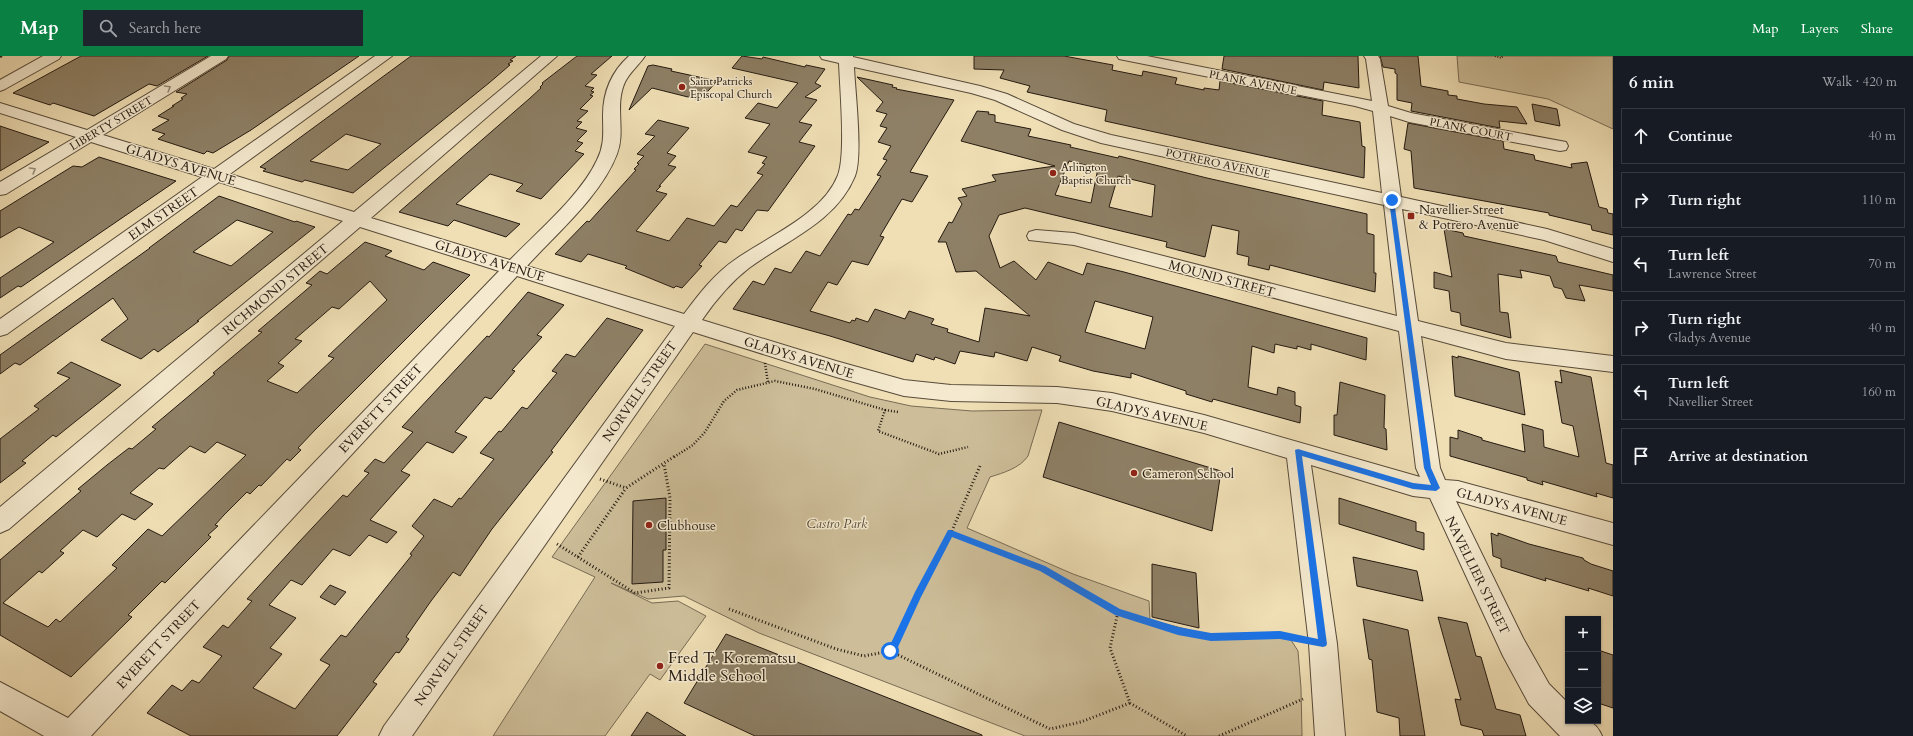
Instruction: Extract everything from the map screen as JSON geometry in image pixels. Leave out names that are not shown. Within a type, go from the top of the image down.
[{"type":"street","points":[[0,86],[54,56]]},
{"type":"street","name":"LIBERTY STREET","points":[[0,190],[221,56]]},
{"type":"street","name":"ELM STREET","points":[[0,329],[386,56]]},
{"type":"street","name":"RICHMOND STREET","points":[[0,522],[550,56]]},
{"type":"street","name":"EVERETT STREET","points":[[72,736],[512,267],[592,184],[606,161],[612,141],[611,106],[614,91],[620,75],[638,56]]},
{"type":"street","name":"PLANK AVENUE","points":[[1124,56],[1358,102],[1382,109]]},
{"type":"street","name":"NAVELLIER STREET","points":[[1371,56],[1382,109],[1408,326],[1428,468],[1436,488],[1513,647],[1540,694],[1571,727],[1586,736]]},
{"type":"street","name":"POTRERO AVENUE","points":[[840,57],[975,89],[1001,97],[1068,127],[1107,139],[1547,235],[1613,256]]},
{"type":"street","name":"NORVELL STREET","points":[[394,736],[688,323],[722,281],[742,264],[817,215],[836,193],[847,175],[850,152],[840,57]]},
{"type":"street","name":"GLADYS AVENUE","points":[[0,108],[836,369],[904,388],[951,393],[1057,395],[1112,402],[1204,424],[1413,486],[1458,491],[1613,534]]},
{"type":"street","name":"PLANK COURT","points":[[1382,109],[1408,117],[1560,146]]},
{"type":"street","name":"MOUND STREET","points":[[1036,236],[1074,239],[1506,350],[1613,364]]},
{"type":"street","points":[[1298,452],[1323,644],[1330,736]]},
{"type":"street","points":[[0,696],[72,736]]},
{"type":"path","points":[[1495,56],[1501,58],[1503,56]]},
{"type":"path","points":[[764,362],[768,383]]},
{"type":"path","points":[[578,557],[626,488],[693,445],[705,432],[724,401],[737,390],[775,381],[815,388],[885,410],[898,412]]},
{"type":"path","points":[[885,410],[878,432],[939,454],[968,447]]},
{"type":"path","points":[[560,545],[612,580],[635,593],[669,588],[670,498],[664,464]]},
{"type":"path","points":[[890,651],[895,644],[918,595],[951,533],[980,466]]},
{"type":"path","points":[[606,482],[626,488]]},
{"type":"path","points":[[951,533],[1042,569],[1118,612],[1178,631],[1211,637],[1280,635],[1323,644]]},
{"type":"path","points":[[729,609],[836,649],[864,656],[890,651],[1050,729],[1072,725],[1099,717],[1130,703]]},
{"type":"path","points":[[1118,612],[1110,648],[1130,703],[1186,736]]},
{"type":"path","points":[[1219,736],[1299,701]]},
{"type":"green space","points":[[1457,56],[1613,56],[1613,129],[1548,99],[1459,82]]},
{"type":"green space","name":"Castro Park","points":[[705,344],[870,397],[911,406],[972,411],[1042,410],[1028,456],[1016,467],[990,477],[967,528],[1073,574],[1149,601],[1150,620],[1210,635],[1281,637],[1291,640],[1298,651],[1301,688],[1302,736],[1025,736],[759,633],[684,596],[648,599],[611,583],[652,603],[678,601],[706,616],[660,680],[650,674],[605,736],[493,736],[595,577],[552,557]]},
{"type":"building","points":[[81,56],[208,56],[157,86],[149,84],[94,116],[53,103],[50,105],[13,93]]},
{"type":"building","points":[[229,56],[359,56],[251,130],[213,153],[207,151],[204,154],[158,139],[165,134],[152,130],[169,120],[158,116],[174,106],[172,106],[183,99],[181,98],[187,94],[176,92],[227,60]]},
{"type":"building","points":[[411,56],[516,56],[510,60],[513,61],[508,64],[510,65],[489,83],[353,193],[305,180],[302,182],[263,171],[266,169],[260,167]],"holes":[[[346,134],[381,144],[348,170],[310,161]]]},
{"type":"building","points":[[577,56],[612,56],[591,74],[597,75],[585,86],[594,88],[591,91],[594,92],[590,95],[593,96],[580,109],[588,111],[577,121],[582,122],[576,128],[587,131],[577,141],[583,143],[575,151],[584,154],[541,199],[516,191],[523,184],[490,174],[456,204],[520,224],[506,237],[454,220],[448,226],[399,212],[529,99],[541,88],[542,83]]},
{"type":"building","points":[[742,56],[762,59],[763,57],[805,67],[806,65],[825,69],[815,83],[821,86],[805,97],[817,100],[799,122],[812,125],[799,142],[815,146],[768,211],[757,210],[742,231],[736,229],[726,243],[719,241],[699,265],[702,266],[682,288],[676,286],[674,288],[625,268],[627,266],[588,254],[581,262],[555,254],[587,221],[589,222],[636,170],[634,169],[639,164],[637,163],[644,156],[637,154],[655,136],[645,134],[658,120],[689,128],[667,153],[676,156],[668,165],[676,167],[656,191],[667,194],[636,231],[669,241],[687,218],[714,226],[731,205],[737,207],[763,175],[757,173],[765,164],[762,163],[767,157],[748,152],[770,124],[745,118],[758,103],[777,108],[798,83],[732,68]]},
{"type":"building","points":[[974,56],[1064,56],[1113,65],[1112,70],[1142,76],[1143,71],[1177,78],[1175,84],[1204,90],[1204,88],[1219,90],[1220,81],[1323,101],[1322,115],[1360,122],[1362,146],[1365,147],[1364,178],[1105,121],[1107,110],[1027,92],[1030,86],[1000,78],[1004,70],[974,69]]},
{"type":"building","points":[[1224,56],[1358,56],[1359,88],[1324,82],[1323,90],[1222,69]]},
{"type":"building","points":[[1380,56],[1418,56],[1421,86],[1448,91],[1448,95],[1457,96],[1457,99],[1484,104],[1517,107],[1527,124],[1499,121],[1500,128],[1411,111],[1412,103],[1397,100],[1397,74],[1395,73],[1395,69],[1383,67]]},
{"type":"building","points":[[653,65],[672,69],[671,71],[717,81],[700,100],[652,88],[629,110],[648,66]]},
{"type":"building","points":[[857,77],[893,85],[892,87],[897,88],[896,89],[954,100],[910,172],[928,176],[912,202],[902,199],[880,236],[884,237],[868,265],[852,261],[837,285],[828,282],[810,311],[850,323],[852,320],[855,321],[856,318],[868,322],[875,309],[905,319],[909,311],[934,319],[931,324],[948,329],[947,332],[979,342],[985,308],[1030,316],[976,271],[956,272],[946,242],[938,242],[949,222],[952,223],[962,204],[958,198],[967,196],[962,189],[996,181],[992,175],[1055,166],[961,141],[977,111],[989,112],[988,114],[995,115],[995,122],[1031,129],[1028,136],[1071,145],[1070,147],[1118,158],[1119,156],[1207,178],[1367,214],[1367,233],[1374,235],[1374,273],[1376,273],[1375,292],[1270,265],[1269,270],[1248,265],[1249,257],[1237,254],[1239,231],[1212,225],[1205,257],[1166,247],[1167,242],[1025,208],[999,215],[989,236],[1000,268],[1014,261],[1036,280],[1048,262],[1083,275],[1087,263],[1124,272],[1367,338],[1366,360],[1311,344],[1311,350],[1297,346],[1297,349],[1275,344],[1274,353],[1252,346],[1248,387],[1277,395],[1278,387],[1295,392],[1295,405],[1301,407],[1300,423],[1213,399],[1212,402],[1186,394],[1186,391],[1131,373],[1131,378],[1093,371],[1059,361],[1061,356],[1032,347],[1027,361],[995,352],[994,357],[960,351],[955,364],[935,357],[934,360],[916,354],[913,362],[830,336],[733,309],[753,281],[764,285],[775,268],[791,273],[806,251],[820,256],[848,214],[851,215],[855,209],[859,210],[881,176],[877,175],[887,160],[883,159],[891,146],[878,142],[887,128],[880,126],[887,114],[876,111],[883,102]],"holes":[[[1069,161],[1098,168],[1091,203],[1055,195]],[[1118,176],[1155,185],[1152,217],[1109,207]],[[1095,301],[1153,317],[1145,349],[1085,332]]]},
{"type":"building","points":[[1532,104],[1557,109],[1560,126],[1535,121]]},
{"type":"building","points":[[1408,123],[1503,141],[1504,149],[1534,155],[1535,160],[1572,168],[1571,164],[1587,162],[1599,207],[1607,209],[1608,213],[1613,214],[1613,235],[1592,230],[1591,225],[1549,215],[1549,213],[1414,188],[1411,151],[1404,149]]},
{"type":"building","points":[[0,126],[30,136],[49,142],[0,171]]},
{"type":"building","points":[[99,157],[176,181],[21,287],[18,286],[0,298],[0,278],[54,242],[19,227],[0,238],[0,211],[73,166],[82,167]]},
{"type":"building","points":[[219,196],[295,222],[296,221],[315,227],[197,321],[199,321],[158,352],[154,349],[141,359],[101,340],[128,319],[113,298],[20,365],[15,363],[0,374],[0,355]],"holes":[[[237,220],[273,232],[231,266],[193,252]]]},
{"type":"building","points":[[1444,229],[1463,233],[1464,236],[1556,256],[1558,262],[1613,275],[1613,291],[1579,285],[1585,301],[1566,298],[1562,289],[1554,287],[1550,276],[1520,270],[1522,278],[1498,274],[1500,312],[1508,313],[1511,338],[1461,325],[1460,313],[1451,311],[1449,291],[1434,288],[1434,272],[1452,277]]},
{"type":"building","points":[[365,242],[392,251],[385,256],[424,270],[433,262],[470,275],[315,430],[298,448],[301,450],[290,461],[287,459],[261,486],[259,485],[250,494],[247,492],[224,515],[215,525],[218,526],[208,535],[211,537],[165,583],[162,581],[128,615],[132,617],[71,677],[0,635],[0,560],[81,491],[78,489],[129,448],[132,449],[156,429],[152,427],[215,374],[213,373],[262,332],[258,331],[312,285],[306,283],[320,271],[327,274]],"holes":[[[370,281],[387,300],[328,356],[334,358],[297,393],[267,381],[284,366],[278,363],[302,341],[295,339],[332,307],[339,309]],[[217,442],[246,455],[162,536],[148,529],[112,565],[117,568],[60,622],[56,619],[48,627],[3,603],[39,571],[42,573],[64,553],[60,551],[83,530],[97,537],[122,514],[135,520],[153,504],[130,493],[159,468],[164,469],[190,446],[205,453]]]},
{"type":"building","points":[[528,292],[564,305],[537,335],[542,337],[512,370],[515,371],[504,384],[491,399],[485,397],[455,432],[467,437],[453,453],[427,442],[401,471],[410,475],[370,520],[397,532],[387,543],[369,535],[350,556],[333,549],[302,585],[291,580],[269,605],[296,618],[270,648],[282,654],[253,688],[295,709],[330,665],[320,660],[341,635],[346,637],[412,555],[410,554],[424,536],[412,526],[434,499],[452,507],[459,498],[461,499],[494,459],[480,453],[499,431],[501,432],[522,407],[527,409],[557,373],[552,371],[566,354],[575,357],[607,318],[643,330],[551,451],[553,452],[492,529],[460,576],[453,572],[431,601],[406,637],[409,639],[399,653],[396,652],[373,682],[377,684],[337,736],[191,736],[147,713],[172,685],[182,691],[192,680],[199,683],[222,656],[203,647],[223,625],[228,628],[252,601],[247,599],[343,495],[347,497],[369,473],[364,471],[375,459],[384,463],[413,432],[402,427],[487,336],[489,337]]},
{"type":"building","points":[[1452,356],[1458,358],[1458,356],[1519,372],[1525,415],[1455,396]]},
{"type":"building","points":[[71,362],[121,385],[56,437],[53,435],[22,461],[26,463],[0,483],[0,439],[39,409],[34,406],[70,378],[57,373]]},
{"type":"building","points":[[1560,370],[1591,377],[1606,463],[1613,465],[1613,498],[1596,493],[1597,497],[1542,481],[1543,485],[1527,480],[1527,478],[1450,456],[1450,437],[1458,439],[1458,430],[1482,438],[1482,440],[1525,452],[1522,424],[1543,430],[1544,447],[1579,457],[1573,426],[1562,423],[1555,381],[1562,383]]},
{"type":"building","points":[[1340,382],[1385,395],[1384,428],[1386,429],[1387,450],[1334,435],[1334,415],[1337,415]]},
{"type":"building","points":[[1059,422],[1221,471],[1212,531],[1043,477]]},
{"type":"building","name":"Clubhouse","points":[[666,498],[666,550],[663,550],[663,582],[632,584],[633,501]]},
{"type":"building","points":[[1339,498],[1416,522],[1416,531],[1424,533],[1424,550],[1339,524]]},
{"type":"building","points":[[1491,533],[1498,536],[1498,533],[1529,544],[1583,558],[1591,564],[1613,571],[1613,596],[1588,588],[1589,591],[1545,578],[1546,581],[1501,567],[1501,559],[1493,556]]},
{"type":"building","points":[[1353,557],[1417,571],[1423,601],[1357,586]]},
{"type":"building","points":[[1152,564],[1196,573],[1199,628],[1152,617]]},
{"type":"building","points":[[330,585],[346,592],[335,605],[320,597]]},
{"type":"building","points":[[1438,617],[1467,623],[1476,656],[1481,657],[1496,709],[1520,715],[1526,736],[1484,736],[1482,730],[1461,725],[1455,699],[1461,700]]},
{"type":"building","points":[[1363,619],[1408,630],[1425,736],[1400,736],[1399,718],[1377,712],[1372,660],[1369,659]]},
{"type":"building","points":[[726,634],[982,736],[755,736],[684,703]]},
{"type":"building","points":[[1601,651],[1613,655],[1613,708],[1601,704]]},
{"type":"building","points":[[647,712],[686,736],[631,736]]},
{"type":"place","name":"Saint Patricks Episcopal Church","points":[[682,87]]},
{"type":"place","name":"Arlington Baptist Church","points":[[1053,173]]},
{"type":"place","name":"Navellier Street & Potrero Avenue","points":[[1411,216]]},
{"type":"place","name":"Cameron School","points":[[1134,473]]},
{"type":"place","name":"Clubhouse","points":[[649,525]]},
{"type":"place","name":"Fred T. Korematsu Middle School","points":[[660,666]]},
{"type":"route","points":[[890,651],[895,644],[918,595],[951,533],[1042,569],[1118,612],[1178,631],[1211,637],[1280,635],[1301,638],[1323,644],[1298,452],[1413,486],[1436,488],[1428,468],[1392,200]]}]
